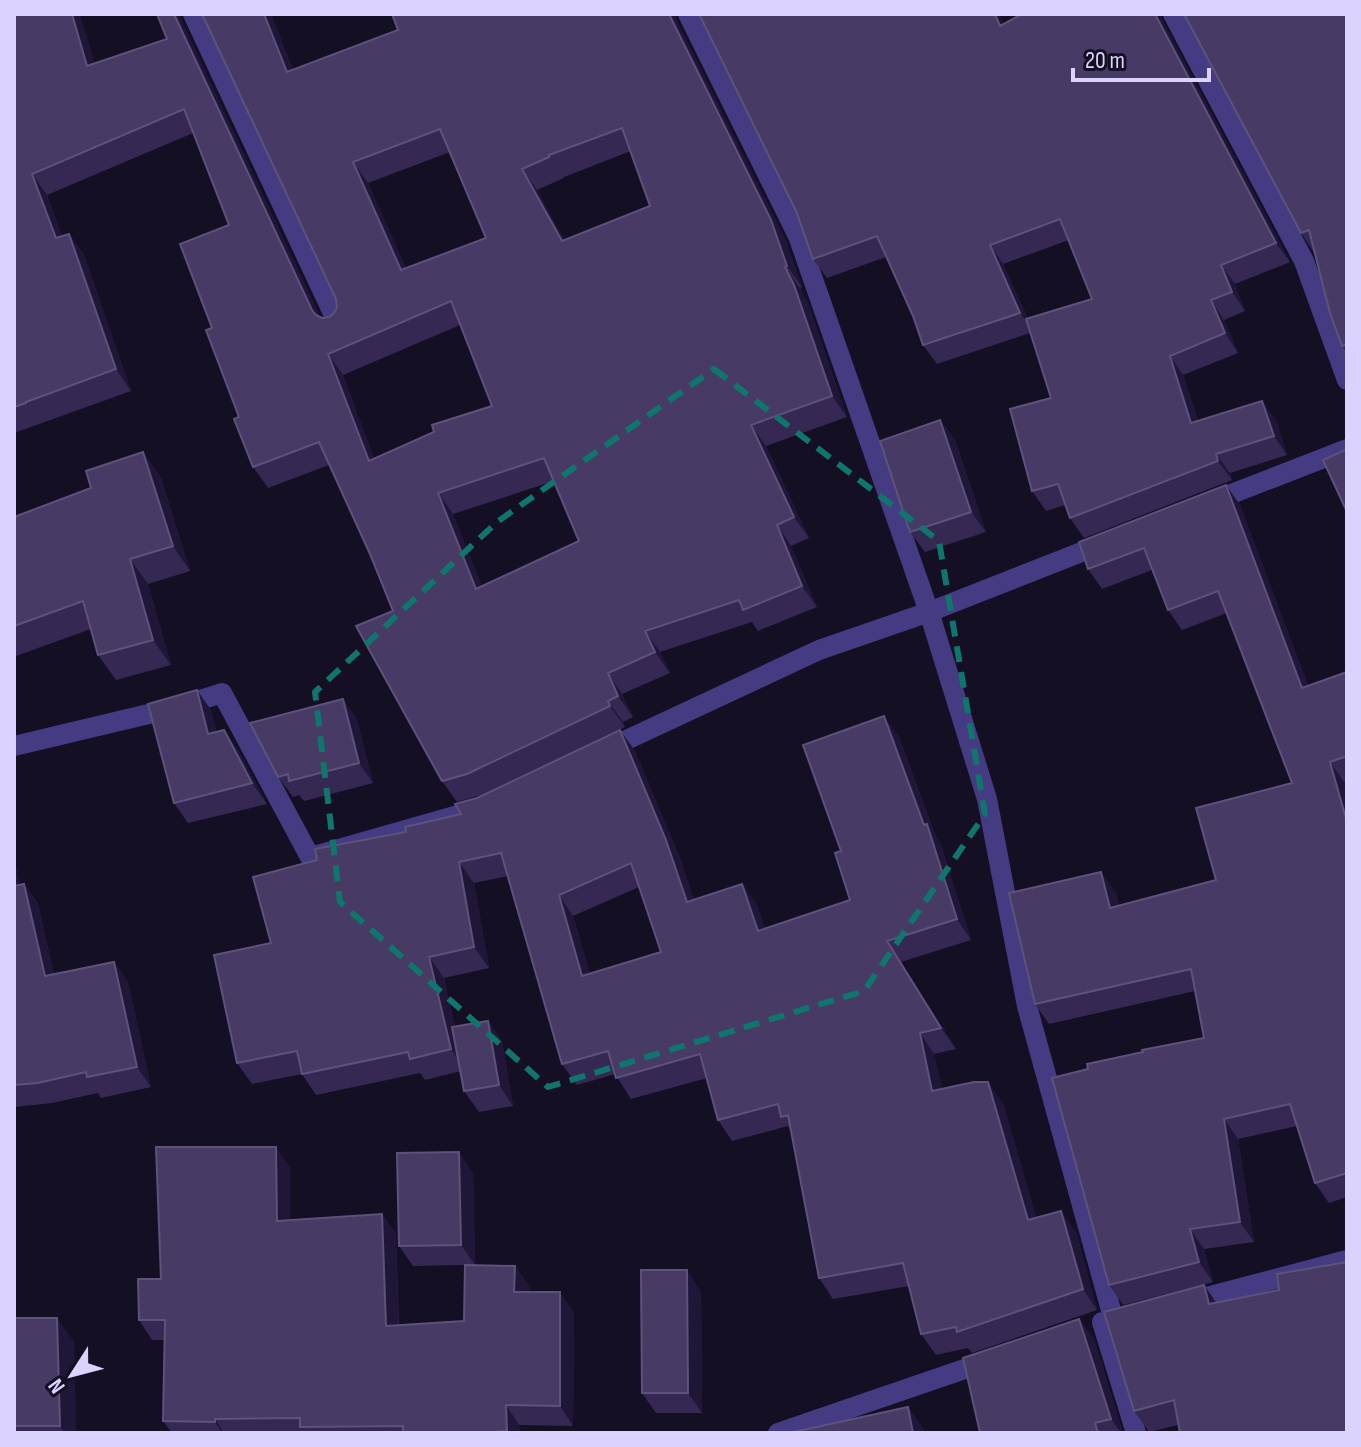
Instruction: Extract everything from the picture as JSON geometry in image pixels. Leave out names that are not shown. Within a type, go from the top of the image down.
[{"type":"street","points":[[193,14],[339,326]]},
{"type":"street","points":[[688,14],[798,236],[929,612],[987,799],[1027,1006],[1136,1433]]},
{"type":"street","points":[[1173,14],[1304,261],[1347,380]]},
{"type":"street","points":[[1188,510],[1347,449]]},
{"type":"street","points":[[584,760],[819,650],[929,612],[1131,533]]},
{"type":"street","points":[[14,746],[178,707],[222,693],[310,857],[486,807],[500,800]]},
{"type":"street","points":[[1158,1310],[1347,1260]]},
{"type":"street","points":[[778,1433],[1014,1352]]},
{"type":"highlighted area","points":[[714,369],[939,541],[985,814],[864,991],[548,1087],[340,902],[315,692],[497,522]]},
{"type":"building","points":[[14,14],[72,14],[87,66],[167,39],[157,14],[174,14],[312,310],[322,318],[334,313],[336,299],[202,14],[264,14],[287,72],[398,30],[392,14],[669,14],[771,220],[832,396],[751,425],[794,517],[777,525],[802,586],[743,610],[739,600],[645,631],[655,652],[608,673],[618,696],[608,701],[610,706],[467,774],[442,781],[356,626],[393,611],[319,442],[253,467],[234,419],[239,417],[206,330],[212,328],[180,244],[229,225],[184,109],[32,174],[56,238],[69,234],[116,369],[14,407]],"holes":[[[622,128],[650,206],[562,241],[522,169],[549,155]],[[440,129],[486,238],[401,270],[353,162]],[[451,301],[492,406],[432,425],[434,432],[369,461],[328,354]],[[544,458],[579,541],[476,589],[438,493]]]},
{"type":"building","points":[[699,14],[995,14],[1000,26],[1022,14],[1155,14],[1276,243],[1221,265],[1232,292],[1211,300],[1225,333],[1170,356],[1191,423],[1262,401],[1274,436],[1216,454],[1218,461],[1070,518],[1058,484],[1032,491],[1010,409],[1051,398],[1026,319],[1092,299],[1060,219],[990,245],[1020,313],[923,345],[877,236],[813,259],[796,211]]},
{"type":"building","points":[[1184,14],[1347,14],[1347,344],[1342,346],[1330,313],[1309,230],[1301,233]]},
{"type":"building","points":[[940,420],[971,512],[910,532],[880,441]]},
{"type":"building","points":[[1347,449],[1347,512],[1323,460]]},
{"type":"building","points":[[143,452],[173,546],[130,559],[153,640],[98,655],[83,601],[14,626],[14,517],[91,488],[86,471]]},
{"type":"building","points":[[1226,485],[1302,688],[1347,672],[1347,756],[1330,762],[1347,822],[1347,1173],[1315,1183],[1290,1104],[1224,1119],[1240,1222],[1190,1229],[1199,1262],[1109,1285],[1052,1078],[1088,1069],[1087,1064],[1204,1038],[1191,969],[1035,1004],[1009,893],[1101,872],[1110,908],[1216,880],[1196,808],[1292,783],[1218,591],[1168,610],[1144,548],[1088,569],[1079,542]]},
{"type":"building","points":[[197,690],[208,734],[224,730],[252,783],[174,803],[148,704]]},
{"type":"building","points":[[343,699],[359,763],[289,781],[288,774],[278,777],[250,723]]},
{"type":"building","points":[[884,716],[924,825],[927,824],[957,919],[887,941],[941,1028],[920,1033],[932,1091],[988,1082],[1028,1220],[1061,1211],[1083,1289],[957,1332],[956,1327],[921,1334],[903,1263],[819,1278],[788,1115],[781,1117],[778,1104],[718,1120],[700,1054],[616,1078],[608,1051],[562,1064],[501,853],[459,862],[474,947],[429,957],[451,1049],[410,1059],[408,1052],[302,1074],[297,1051],[237,1063],[214,955],[271,943],[253,877],[317,860],[315,849],[406,832],[405,827],[461,814],[455,804],[477,798],[620,730],[666,840],[687,902],[742,884],[758,931],[850,900],[835,853],[841,851],[803,745]],"holes":[[[631,863],[661,952],[582,976],[559,895]]]},
{"type":"building","points":[[24,884],[45,976],[114,962],[137,1067],[87,1077],[86,1072],[14,1085],[14,886]]},
{"type":"building","points":[[488,1021],[499,1085],[464,1091],[452,1027]]},
{"type":"building","points":[[156,1147],[276,1147],[277,1221],[382,1214],[386,1326],[464,1321],[465,1265],[515,1266],[514,1292],[560,1292],[560,1406],[506,1405],[507,1431],[477,1433],[403,1433],[403,1426],[300,1427],[300,1418],[163,1421],[165,1320],[139,1320],[138,1279],[161,1279]]},
{"type":"building","points":[[459,1152],[461,1245],[399,1246],[397,1153]]},
{"type":"building","points":[[1347,1262],[1347,1433],[1180,1433],[1174,1400],[1134,1411],[1104,1312],[1204,1285],[1209,1304],[1279,1290],[1277,1274]]},
{"type":"building","points":[[641,1270],[687,1270],[688,1393],[642,1393]]},
{"type":"building","points":[[14,1318],[57,1318],[60,1426],[14,1426]]},
{"type":"building","points":[[1079,1319],[1111,1419],[1095,1423],[1098,1433],[980,1433],[963,1358]]},
{"type":"building","points":[[908,1407],[913,1433],[789,1433]]}]
